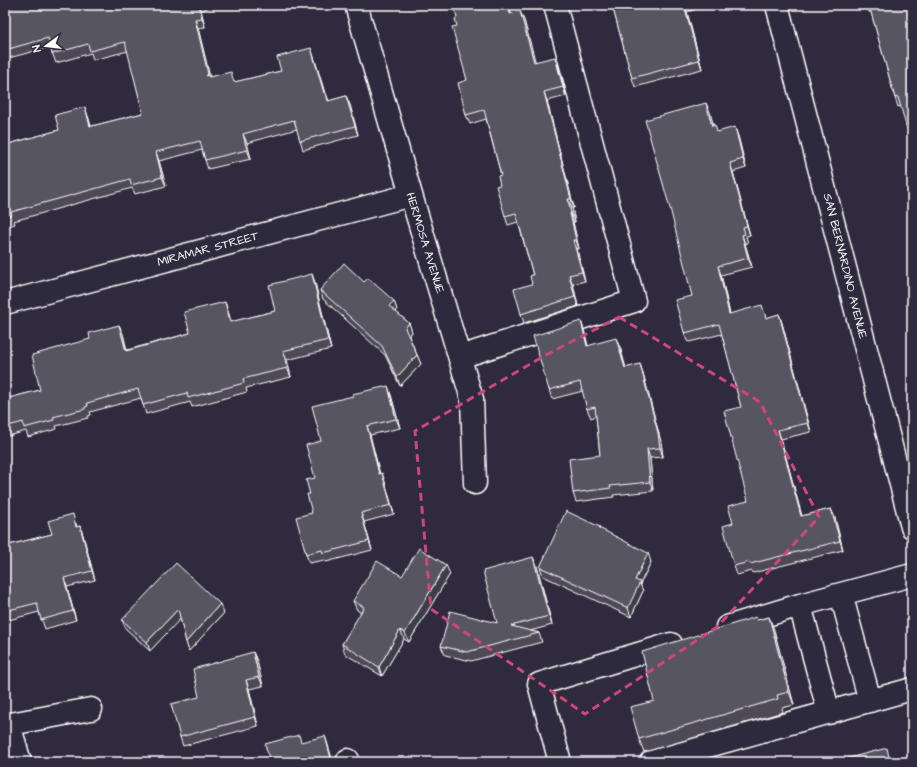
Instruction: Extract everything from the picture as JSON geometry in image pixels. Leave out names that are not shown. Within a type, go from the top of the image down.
[{"type":"street","name":"HERMOSA AVENUE","points":[[356,5],[472,399],[474,483]]},
{"type":"street","points":[[460,357],[634,301],[555,5]]},
{"type":"street","name":"SAN BERNARDINO AVENUE","points":[[777,5],[912,527]]},
{"type":"street","name":"MIRAMAR STREET","points":[[5,303],[411,195]]},
{"type":"street","points":[[710,632],[800,605],[912,575]]},
{"type":"street","points":[[841,594],[870,701]]},
{"type":"street","points":[[800,605],[829,713]]},
{"type":"street","points":[[560,762],[539,684],[688,639]]},
{"type":"street","points":[[651,762],[912,689]]},
{"type":"street","points":[[20,762],[7,724],[91,709]]},
{"type":"highlighted area","points":[[619,317],[760,402],[819,517],[717,627],[585,714],[431,609],[415,431],[544,356]]},
{"type":"building","points":[[5,5],[199,5],[202,18],[195,19],[208,74],[206,76],[208,75],[209,77],[231,72],[234,82],[281,71],[277,57],[311,48],[324,93],[326,93],[328,101],[346,96],[355,126],[300,141],[294,120],[243,134],[247,150],[205,160],[200,141],[156,152],[162,177],[131,185],[130,179],[11,212],[12,215],[5,217],[5,145],[59,130],[55,115],[85,107],[90,126],[143,113],[125,42],[90,51],[88,44],[52,54],[48,38],[5,50]]},
{"type":"building","points":[[454,5],[508,5],[510,14],[520,11],[534,62],[555,57],[563,87],[544,92],[571,199],[568,199],[576,240],[573,240],[582,272],[569,275],[575,297],[521,314],[514,289],[532,284],[530,276],[533,275],[516,213],[505,216],[496,186],[500,185],[498,176],[501,175],[484,110],[466,115],[458,83],[467,80],[452,27],[457,26]]},
{"type":"building","points":[[612,5],[684,5],[699,60],[632,78]]},
{"type":"building","points":[[869,5],[912,5],[912,147],[898,97],[895,98]]},
{"type":"building","points":[[706,103],[712,126],[715,125],[717,132],[735,127],[743,159],[730,163],[747,226],[743,227],[745,234],[742,235],[748,258],[718,266],[729,314],[762,305],[766,318],[779,314],[808,423],[778,430],[801,516],[831,509],[840,541],[750,564],[749,562],[734,566],[723,526],[733,523],[728,506],[748,501],[724,411],[741,407],[719,324],[684,332],[675,300],[692,296],[671,212],[645,120]]},
{"type":"building","points":[[344,263],[364,282],[368,278],[394,301],[389,306],[409,323],[405,328],[417,355],[397,377],[382,346],[320,290]]},
{"type":"building","points":[[312,274],[328,340],[283,351],[287,368],[243,379],[244,383],[188,398],[187,393],[143,405],[138,389],[87,403],[88,406],[85,407],[85,409],[53,417],[54,420],[24,428],[23,422],[5,427],[5,399],[40,390],[32,355],[90,339],[89,333],[119,325],[126,351],[190,333],[184,312],[225,302],[230,322],[275,311],[269,285]]},
{"type":"building","points":[[581,321],[587,346],[616,338],[625,368],[640,364],[658,433],[660,448],[647,449],[650,482],[610,486],[611,488],[573,493],[569,459],[600,455],[595,407],[587,409],[580,382],[549,390],[533,336]]},
{"type":"building","points":[[388,386],[396,419],[367,426],[379,474],[382,473],[391,505],[361,513],[369,541],[323,553],[322,550],[306,554],[296,517],[312,513],[307,494],[310,494],[306,480],[315,478],[306,445],[321,441],[312,406],[353,396],[352,394]]},
{"type":"building","points":[[566,511],[600,527],[599,528],[648,553],[635,580],[640,582],[628,608],[540,567]]},
{"type":"building","points":[[73,514],[76,527],[80,526],[92,571],[64,578],[73,611],[41,620],[37,603],[5,611],[5,546],[52,534],[48,521]]},
{"type":"building","points":[[419,548],[446,565],[405,633],[400,630],[379,667],[342,644],[364,607],[353,601],[377,561],[402,576]]},
{"type":"building","points":[[533,557],[549,616],[511,626],[539,633],[467,652],[441,646],[450,611],[497,623],[483,571]]},
{"type":"building","points":[[176,563],[220,604],[186,642],[178,609],[147,642],[122,620]]},
{"type":"building","points":[[756,617],[757,620],[769,617],[789,692],[777,695],[778,699],[639,739],[630,707],[654,701],[642,652]]},
{"type":"building","points":[[253,652],[259,677],[246,680],[255,717],[180,737],[171,704],[199,697],[193,669]]},
{"type":"building","points":[[299,735],[301,742],[325,736],[332,762],[270,762],[265,744]]},
{"type":"building","points":[[887,748],[890,762],[842,762],[841,760]]},
{"type":"building","points":[[912,759],[912,762],[902,762]]}]
